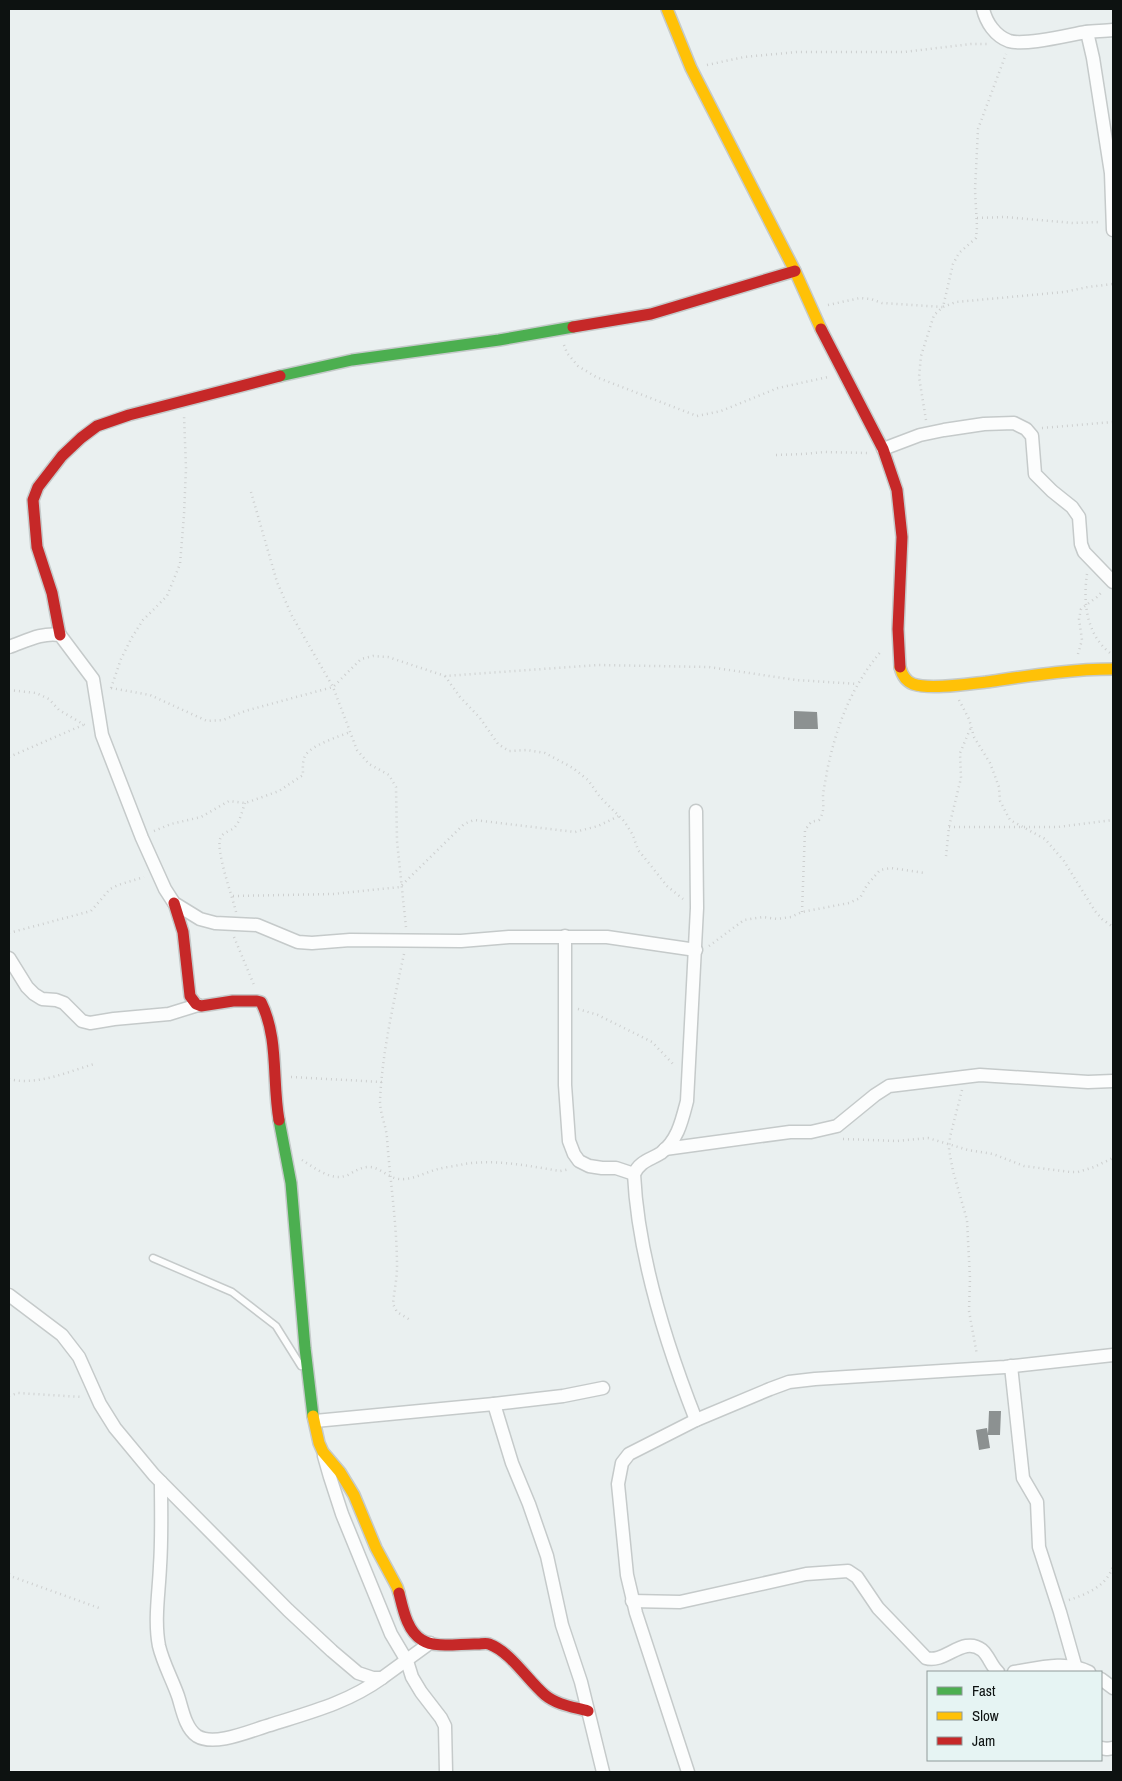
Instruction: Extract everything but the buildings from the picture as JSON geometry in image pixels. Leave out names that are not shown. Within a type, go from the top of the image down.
[{"type":"street","points":[[667,9],[691,68],[795,271],[812,310],[883,449],[897,490],[902,538],[898,628],[902,675],[908,682],[916,685],[950,686],[1087,669],[1113,669]]},
{"type":"street","points":[[983,9],[988,23],[1007,40],[1038,40],[1113,30]]},
{"type":"street","points":[[1087,32],[1093,58],[1111,173],[1113,226]]},
{"type":"street","points":[[198,1005],[190,996],[184,932],[174,904],[165,889],[142,838],[102,735],[93,679],[60,635],[52,593],[37,548],[33,500],[38,487],[62,456],[81,438],[98,426],[129,415],[268,378],[352,360],[498,340],[651,314],[795,271]]},
{"type":"street","points":[[883,449],[920,435],[984,424],[1014,424],[1026,429],[1032,436],[1035,474],[1072,507],[1079,517],[1081,544],[1084,552],[1111,579]]},
{"type":"street","points":[[9,647],[51,633],[60,635]]},
{"type":"street","points":[[696,811],[696,952],[687,1101],[680,1128],[660,1154],[646,1160],[636,1168],[634,1174],[642,1237],[653,1290],[682,1383],[696,1420]]},
{"type":"street","points":[[174,904],[200,919],[215,923],[257,925],[298,942],[312,943],[350,940],[461,941],[508,937],[607,936],[696,952]]},
{"type":"street","points":[[565,936],[565,1085],[569,1141],[579,1161],[588,1166],[616,1168],[634,1174]]},
{"type":"street","points":[[9,958],[27,987],[34,994],[42,999],[56,1000],[64,1003],[82,1021],[90,1023],[169,1014],[198,1005],[205,1006],[227,1001],[250,1000],[261,1002],[268,1016],[272,1042],[276,1103],[290,1183],[309,1380],[319,1443],[342,1514],[391,1634],[407,1661],[412,1678],[445,1726],[446,1772]]},
{"type":"street","points":[[665,1148],[790,1132],[811,1132],[837,1126],[889,1086],[980,1075],[1088,1082],[1113,1081]]},
{"type":"street","points":[[9,1295],[62,1335],[79,1357],[100,1404],[115,1428],[161,1482],[288,1610],[332,1651],[358,1673],[373,1678],[382,1678]]},
{"type":"street","points":[[688,1772],[632,1601],[627,1576],[618,1484],[622,1462],[628,1454],[696,1420],[790,1382],[978,1369],[1113,1355]]},
{"type":"street","points":[[1011,1366],[1024,1478],[1037,1502],[1039,1547],[1076,1670],[1056,1666],[1021,1671]]},
{"type":"street","points":[[315,1421],[494,1404],[563,1396],[602,1388]]},
{"type":"street","points":[[494,1404],[512,1463],[529,1504],[546,1556],[562,1625],[581,1682],[603,1772]]},
{"type":"street","points":[[323,1452],[340,1472],[354,1495],[376,1548],[397,1587],[404,1613],[413,1632],[422,1640],[430,1643],[445,1645],[461,1643],[488,1644],[510,1658],[546,1696],[562,1704],[588,1711]]},
{"type":"street","points":[[161,1482],[161,1549],[158,1592],[159,1645],[184,1714],[190,1728],[197,1736],[221,1740],[348,1699],[365,1690],[430,1643]]},
{"type":"street","points":[[632,1601],[688,1600],[806,1574],[848,1571],[857,1577],[878,1608],[926,1658],[938,1659],[962,1646],[973,1646],[981,1649],[997,1671]]},
{"type":"street","points":[[1102,1680],[1113,1688]]},
{"type":"lane","points":[[153,1258],[232,1292],[276,1326],[309,1380]]},
{"type":"path","points":[[691,68],[744,58],[797,52],[904,52],[971,44],[990,44],[1007,40]]},
{"type":"path","points":[[943,307],[953,264],[959,253],[976,238],[975,190],[978,129],[1007,40]]},
{"type":"path","points":[[977,218],[1006,217],[1113,226]]},
{"type":"path","points":[[920,435],[926,421],[919,377],[921,356],[934,315],[943,307],[956,302],[1064,292],[1113,284]]},
{"type":"path","points":[[812,310],[843,300],[860,298],[882,303],[943,307]]},
{"type":"path","points":[[560,330],[567,353],[578,366],[596,377],[697,416],[721,411],[778,388],[844,373]]},
{"type":"path","points":[[98,714],[131,639],[144,620],[167,596],[180,564],[186,468],[184,400]]},
{"type":"path","points":[[1026,429],[1113,422]]},
{"type":"path","points":[[776,455],[825,452],[868,453],[883,449]]},
{"type":"path","points":[[251,492],[281,591],[292,616],[333,687],[357,750],[369,764],[388,775],[396,787],[400,887],[407,940],[396,990],[380,1102],[381,1115],[386,1124],[397,1240],[397,1270],[393,1304],[397,1312],[412,1320]]},
{"type":"path","points":[[1088,557],[1085,605],[1094,634],[1113,656]]},
{"type":"path","points":[[1074,671],[1082,640],[1079,619],[1081,610],[1085,605],[1098,598],[1111,579]]},
{"type":"path","points":[[802,912],[805,830],[811,822],[819,820],[824,812],[823,793],[834,742],[842,717],[867,668],[898,628]]},
{"type":"path","points":[[111,688],[150,695],[207,721],[223,720],[245,711],[333,687],[361,659],[373,656],[388,657],[445,676],[598,665],[701,667],[796,680],[858,684]]},
{"type":"path","points":[[445,676],[460,697],[480,718],[498,744],[509,751],[527,750],[545,753],[573,768],[588,780],[600,797],[619,816],[633,835],[638,850],[667,886],[697,908]]},
{"type":"path","points":[[950,686],[963,705],[974,737],[990,763],[999,787],[1000,801],[1010,820],[1045,839],[1064,861],[1102,919],[1113,927]]},
{"type":"path","points":[[9,690],[36,694],[49,699],[59,710],[102,735]]},
{"type":"path","points":[[9,757],[82,724]]},
{"type":"path","points":[[946,856],[949,827],[961,778],[960,753],[971,727]]},
{"type":"path","points":[[142,838],[155,830],[201,817],[229,801],[245,803],[279,791],[303,775],[303,762],[312,748],[350,732]]},
{"type":"path","points":[[245,803],[235,827],[222,836],[219,842],[224,872],[233,896],[233,923],[261,1002]]},
{"type":"path","points":[[233,896],[333,894],[400,887],[464,824],[474,820],[575,832],[598,826],[619,816]]},
{"type":"path","points":[[949,827],[1058,827],[1113,820]]},
{"type":"path","points":[[696,952],[722,938],[744,920],[763,917],[778,919],[791,917],[802,912],[849,903],[860,898],[880,870],[891,868],[925,873]]},
{"type":"path","points":[[9,933],[91,911],[110,889],[142,878],[156,870]]},
{"type":"path","points":[[565,1005],[598,1015],[652,1042],[688,1083]]},
{"type":"path","points":[[9,1079],[22,1082],[38,1080],[94,1064]]},
{"type":"path","points":[[274,1076],[382,1082]]},
{"type":"path","points":[[966,1077],[949,1144],[952,1165],[967,1220],[970,1279],[969,1311],[978,1369]]},
{"type":"path","points":[[841,1139],[897,1141],[928,1138],[968,1150],[993,1154],[1024,1166],[1070,1172],[1078,1172],[1094,1167],[1113,1158]]},
{"type":"path","points":[[284,1149],[325,1174],[338,1177],[347,1175],[357,1169],[369,1167],[376,1168],[390,1177],[404,1179],[439,1169],[467,1164],[493,1163],[560,1170],[588,1166]]},
{"type":"path","points":[[9,1396],[18,1393],[80,1397],[100,1404]]},
{"type":"path","points":[[1058,1605],[1100,1585],[1110,1577],[1113,1566]]},
{"type":"path","points":[[9,1574],[98,1608]]},
{"type":"traffic: fast","points":[[280,376],[352,360],[499,340],[573,327]]},
{"type":"traffic: fast","points":[[279,1120],[291,1183],[305,1348],[313,1416]]},
{"type":"traffic: slow","points":[[667,9],[691,68],[795,271],[821,329]]},
{"type":"traffic: slow","points":[[900,667],[906,679],[913,684],[939,687],[1065,672],[1113,669]]},
{"type":"traffic: slow","points":[[313,1416],[323,1452],[340,1472],[354,1495],[376,1548],[399,1593]]},
{"type":"traffic: jam","points":[[573,327],[651,314],[795,271]]},
{"type":"traffic: jam","points":[[821,329],[883,449],[897,490],[902,537],[898,629],[900,667]]},
{"type":"traffic: jam","points":[[60,635],[52,593],[37,547],[33,500],[38,487],[62,456],[97,426],[129,415],[280,376]]},
{"type":"traffic: jam","points":[[174,903],[183,932],[190,996],[196,1004],[201,1006],[233,1001],[261,1002],[267,1016],[273,1045],[279,1120]]},
{"type":"traffic: jam","points":[[399,1593],[409,1625],[422,1640],[442,1645],[489,1644],[505,1653],[545,1695],[555,1701],[588,1711]]}]
